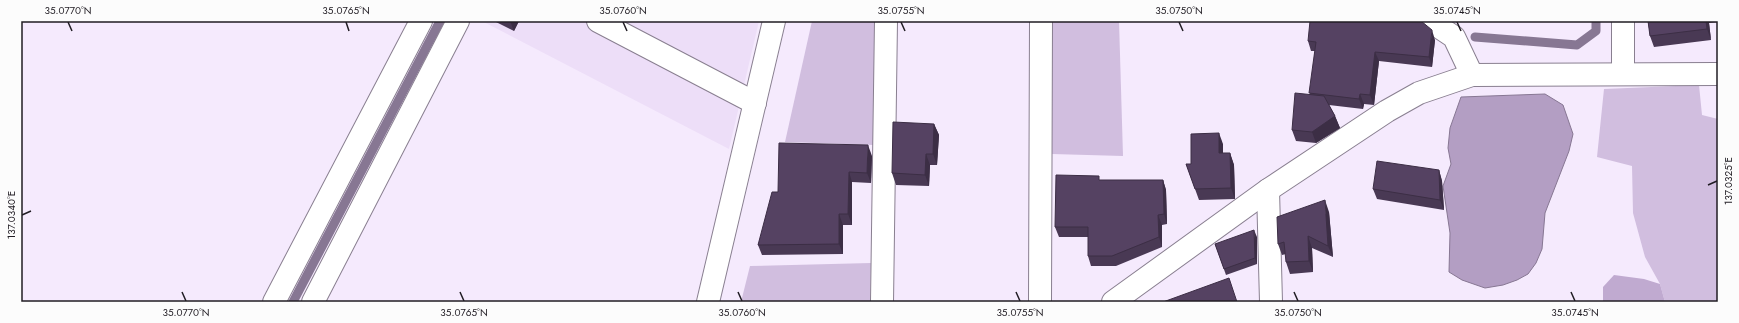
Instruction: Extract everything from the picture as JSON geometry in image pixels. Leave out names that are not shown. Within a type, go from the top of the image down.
[{"type":"street","points":[[274,302],[421,21]]},
{"type":"street","points":[[313,302],[458,21]]},
{"type":"street","points":[[598,21],[754,103]]},
{"type":"street","points":[[708,302],[774,21]]},
{"type":"street","points":[[882,302],[886,21]]},
{"type":"street","points":[[1040,302],[1041,21]]},
{"type":"street","points":[[1430,21],[1454,37],[1472,75]]},
{"type":"street","points":[[1623,21],[1623,73]]},
{"type":"street","points":[[1113,302],[1268,190],[1387,111],[1419,93],[1472,75],[1623,73],[1718,74]]},
{"type":"street","points":[[1268,190],[1271,302]]},
{"type":"shaded area","points":[[482,21],[759,21],[729,149]]},
{"type":"shaded area","points":[[812,21],[874,21],[874,145],[785,142]]},
{"type":"shaded area","points":[[1051,21],[1119,21],[1123,156],[1052,154]]},
{"type":"shaded area","points":[[1699,85],[1702,115],[1718,119],[1718,302],[1665,302],[1660,284],[1645,257],[1633,213],[1632,166],[1597,157],[1604,89]]},
{"type":"shaded area","points":[[1545,94],[1563,105],[1573,134],[1569,151],[1545,213],[1542,249],[1536,263],[1528,274],[1503,285],[1485,288],[1462,280],[1449,272],[1450,233],[1443,186],[1451,164],[1448,148],[1450,128],[1461,97]]},
{"type":"shaded area","points":[[871,263],[870,302],[741,302],[750,266]]},
{"type":"shaded area","points":[[1614,275],[1644,279],[1660,284],[1665,302],[1603,302],[1603,287]]},
{"type":"building","points":[[1310,21],[1421,21],[1432,30],[1429,57],[1375,52],[1370,95],[1360,94],[1359,99],[1309,93],[1316,42],[1308,41]]},
{"type":"building","points":[[1648,21],[1706,21],[1707,29],[1650,36]]},
{"type":"building","points":[[1295,93],[1324,96],[1335,116],[1312,132],[1292,130]]},
{"type":"building","points":[[893,122],[934,124],[933,154],[926,154],[925,175],[892,173]]},
{"type":"building","points":[[1219,133],[1219,153],[1230,153],[1231,188],[1195,189],[1186,164],[1191,164],[1191,134]]},
{"type":"building","points":[[779,143],[868,145],[867,173],[849,172],[848,214],[839,214],[839,244],[758,245],[772,192],[778,192]]},
{"type":"building","points":[[1377,161],[1439,170],[1440,200],[1373,189]]},
{"type":"building","points":[[1056,175],[1099,176],[1099,180],[1163,180],[1164,214],[1158,215],[1159,237],[1112,256],[1088,256],[1088,227],[1055,227]]},
{"type":"building","points":[[1325,200],[1328,246],[1308,236],[1309,261],[1286,262],[1284,242],[1278,244],[1277,217]]},
{"type":"building","points":[[1254,230],[1255,258],[1224,269],[1215,244]]},
{"type":"building","points":[[1229,278],[1237,302],[1163,302]]},
{"type":"waterway","points":[[293,302],[440,21]]},
{"type":"waterway","points":[[1475,37],[1577,45],[1596,31],[1596,21]]}]
